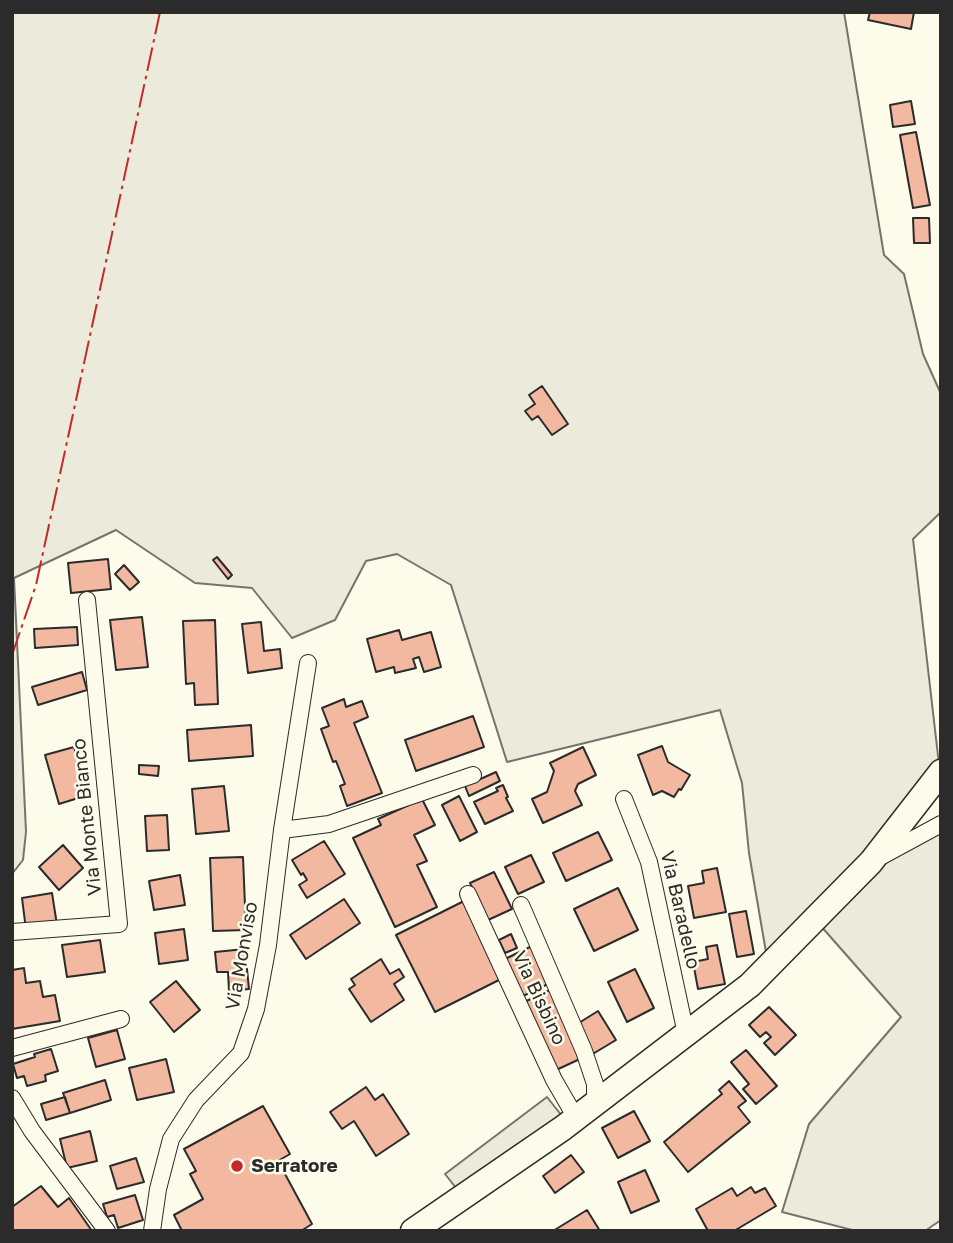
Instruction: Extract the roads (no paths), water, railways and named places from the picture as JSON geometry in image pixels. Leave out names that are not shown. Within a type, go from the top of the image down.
[{"type":"main road","points":[[413,1231],[471,1209],[570,1123],[750,985],[871,862],[941,772]]},
{"type":"main road","points":[[425,1231],[441,1221]]},
{"type":"street","name":"Via Monte Bianco","points":[[12,933],[119,923],[87,600]]},
{"type":"street","name":"Via Monviso","points":[[152,1231],[158,1189],[171,1139],[197,1100],[241,1053],[256,1009],[268,946],[282,830],[308,663]]},
{"type":"street","points":[[282,830],[329,824],[473,775]]},
{"type":"street","name":"Via Baradello","points":[[624,799],[649,862],[686,1034]]},
{"type":"street","points":[[871,862],[941,824]]},
{"type":"street","name":"Via Bisbino","points":[[468,894],[555,1080],[570,1123]]},
{"type":"street","points":[[521,905],[584,1051],[599,1100]]},
{"type":"street","points":[[12,1048],[121,1019]]},
{"type":"street","points":[[12,1098],[32,1131],[107,1231]]},
{"type":"place","name":"Serratore","points":[[237,1166]]}]
